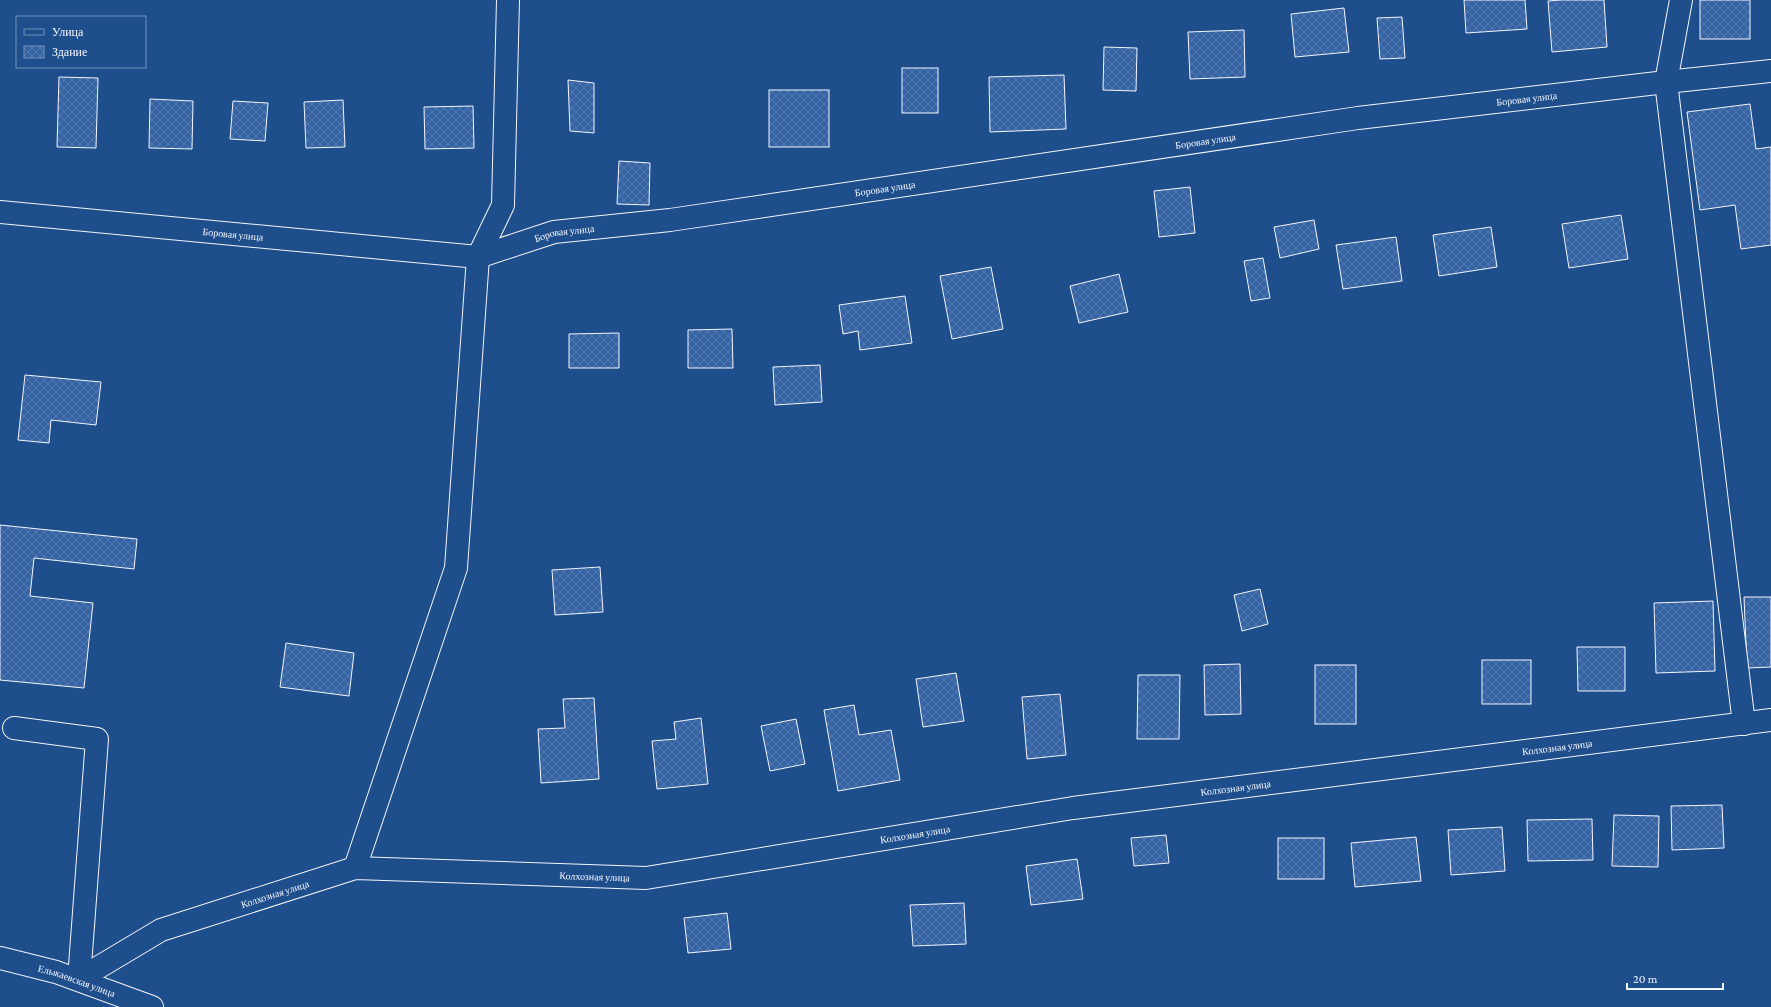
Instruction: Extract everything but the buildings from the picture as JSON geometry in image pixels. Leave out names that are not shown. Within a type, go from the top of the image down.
[{"type":"street","points":[[355,868],[456,568],[478,257],[504,205],[508,0]]},
{"type":"street","points":[[1681,0],[1666,82],[1744,724]]},
{"type":"street","name":"Боровая улица","points":[[0,212],[478,257],[554,232],[670,220],[1358,118],[1771,71]]},
{"type":"street","name":"Колхозная улица","points":[[79,979],[160,930],[355,868],[646,878],[1073,808],[1771,720]]},
{"type":"street","points":[[14,728],[97,739],[79,979]]},
{"type":"street","name":"Елыкаевская улица","points":[[0,958],[79,979],[152,1007]]}]
